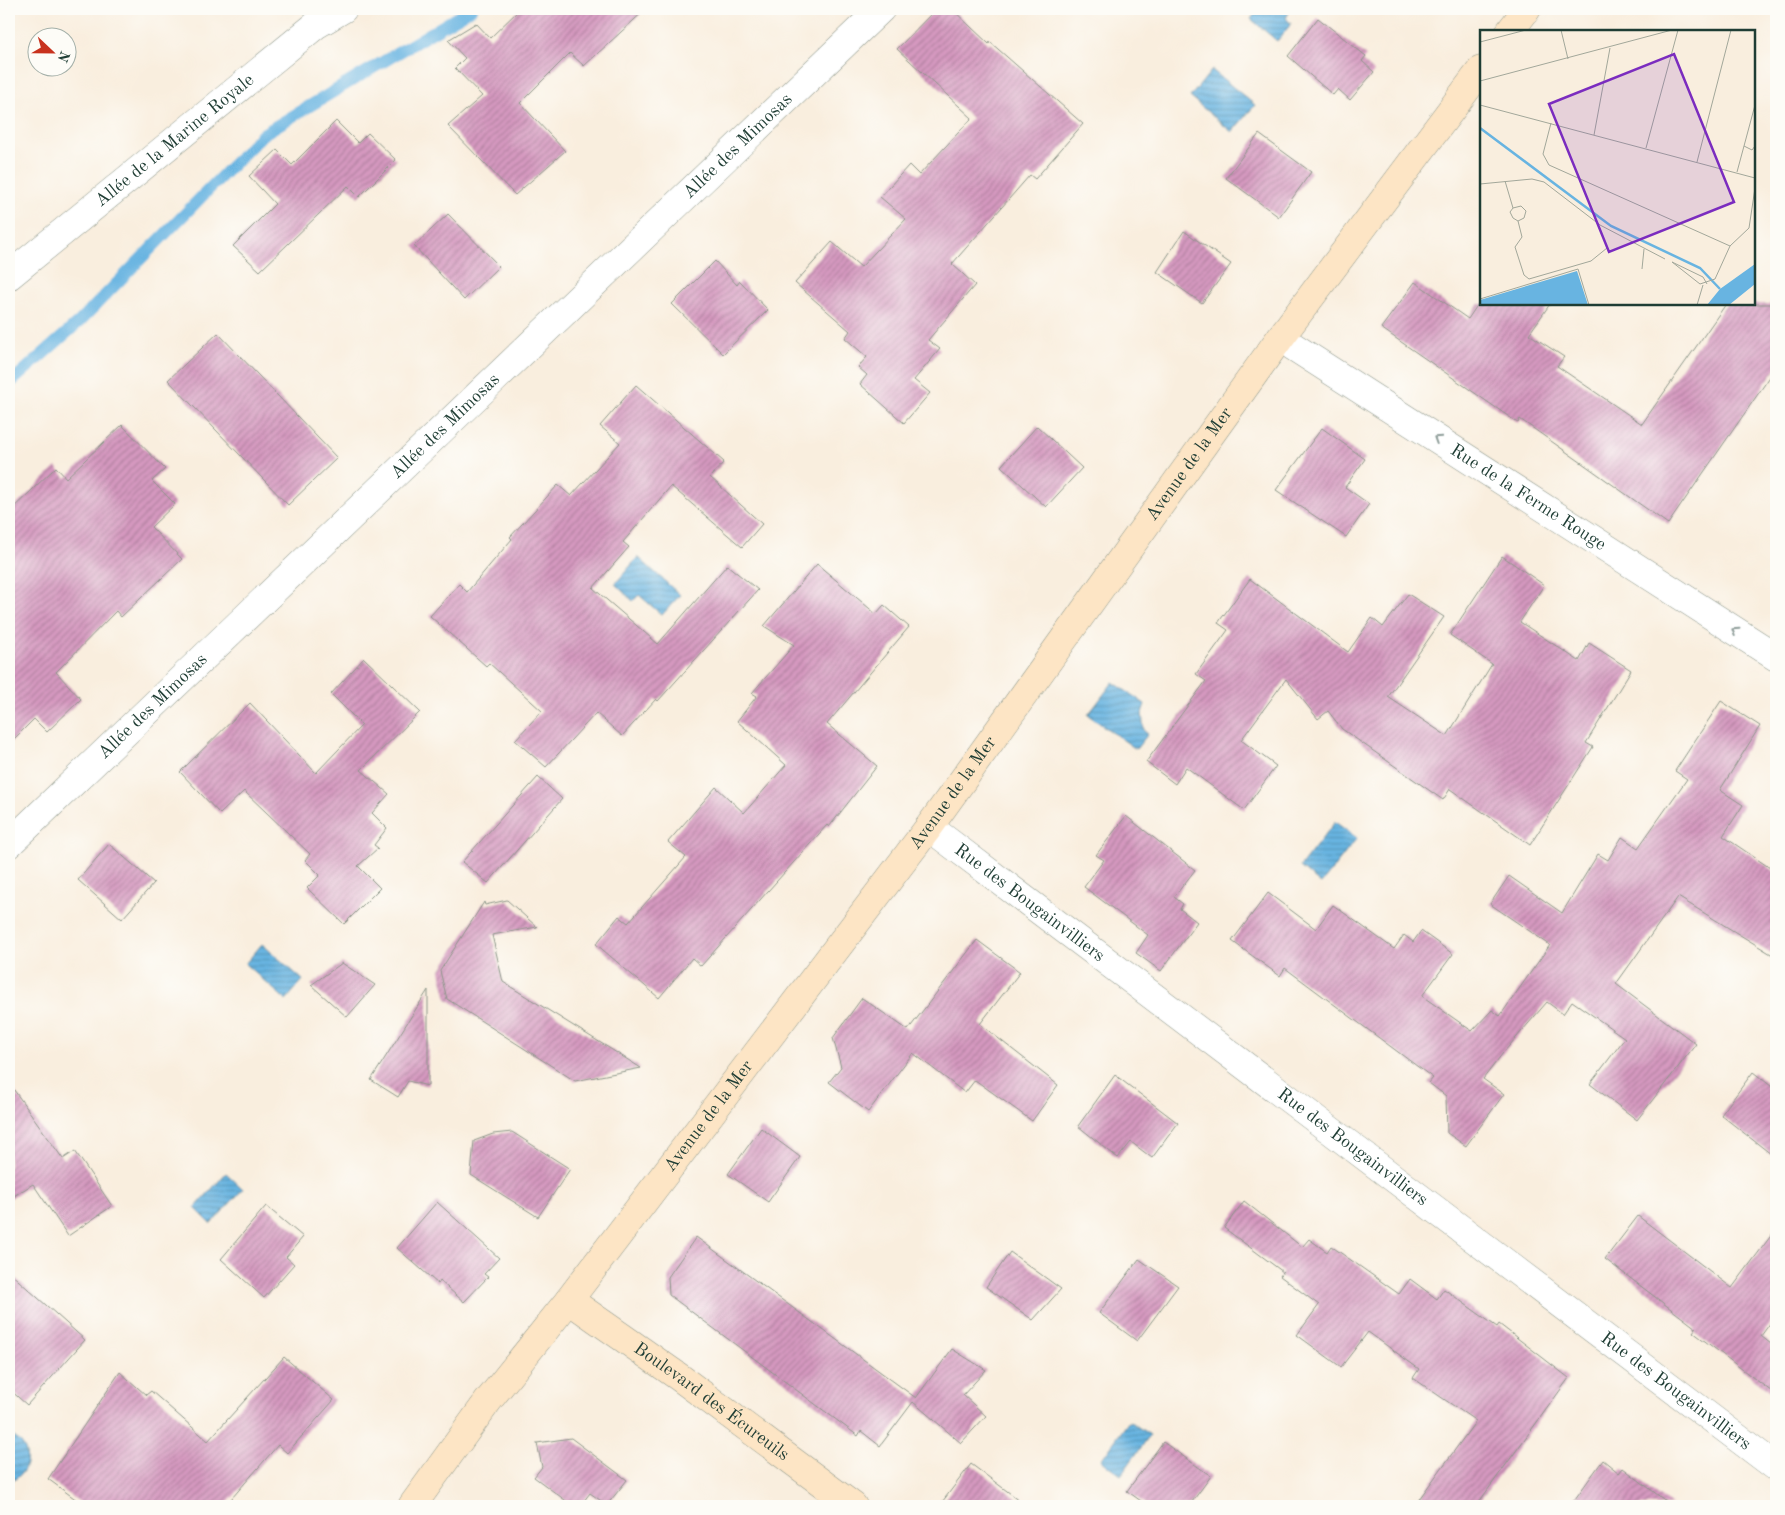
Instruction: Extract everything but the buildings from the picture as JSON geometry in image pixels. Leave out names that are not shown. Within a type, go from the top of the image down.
[{"type":"main road","points":[[1511,30],[1527,9]]},
{"type":"main road","name":"Avenue de la Mer","points":[[412,1506],[488,1401],[569,1300],[928,827],[1280,338],[1480,71]]},
{"type":"main road","name":"Boulevard des Écureuils","points":[[569,1300],[679,1376],[853,1506]]},
{"type":"street","name":"Allée de la Marine Royale","points":[[9,276],[316,25],[344,9]]},
{"type":"street","name":"Allée des Mimosas","points":[[9,844],[881,9]]},
{"type":"street","name":"Rue de la Ferme Rouge","points":[[1280,338],[1776,657]]},
{"type":"street","name":"Rue des Bougainvilliers","points":[[928,827],[1776,1467]]},
{"type":"water","points":[[1259,9],[1291,9],[1286,18],[1291,24],[1277,41],[1251,19]]},
{"type":"water","points":[[1212,70],[1255,105],[1232,132],[1190,97]]},
{"type":"water","points":[[638,557],[680,595],[662,615],[639,595],[633,601],[615,584]]},
{"type":"water","points":[[1113,682],[1145,704],[1142,713],[1144,731],[1148,734],[1136,749],[1088,715]]},
{"type":"water","points":[[1335,822],[1357,838],[1321,884],[1300,867]]},
{"type":"water","points":[[262,944],[303,980],[286,1000],[245,964]]},
{"type":"water","points":[[226,1173],[243,1189],[211,1224],[195,1208]]},
{"type":"water","points":[[1129,1421],[1150,1435],[1121,1475],[1101,1460]]},
{"type":"water","points":[[9,1435],[17,1439],[22,1445],[26,1451],[27,1459],[22,1472],[17,1478],[9,1482]]},
{"type":"waterway","points":[[9,384],[79,322],[263,134],[471,9]]}]
